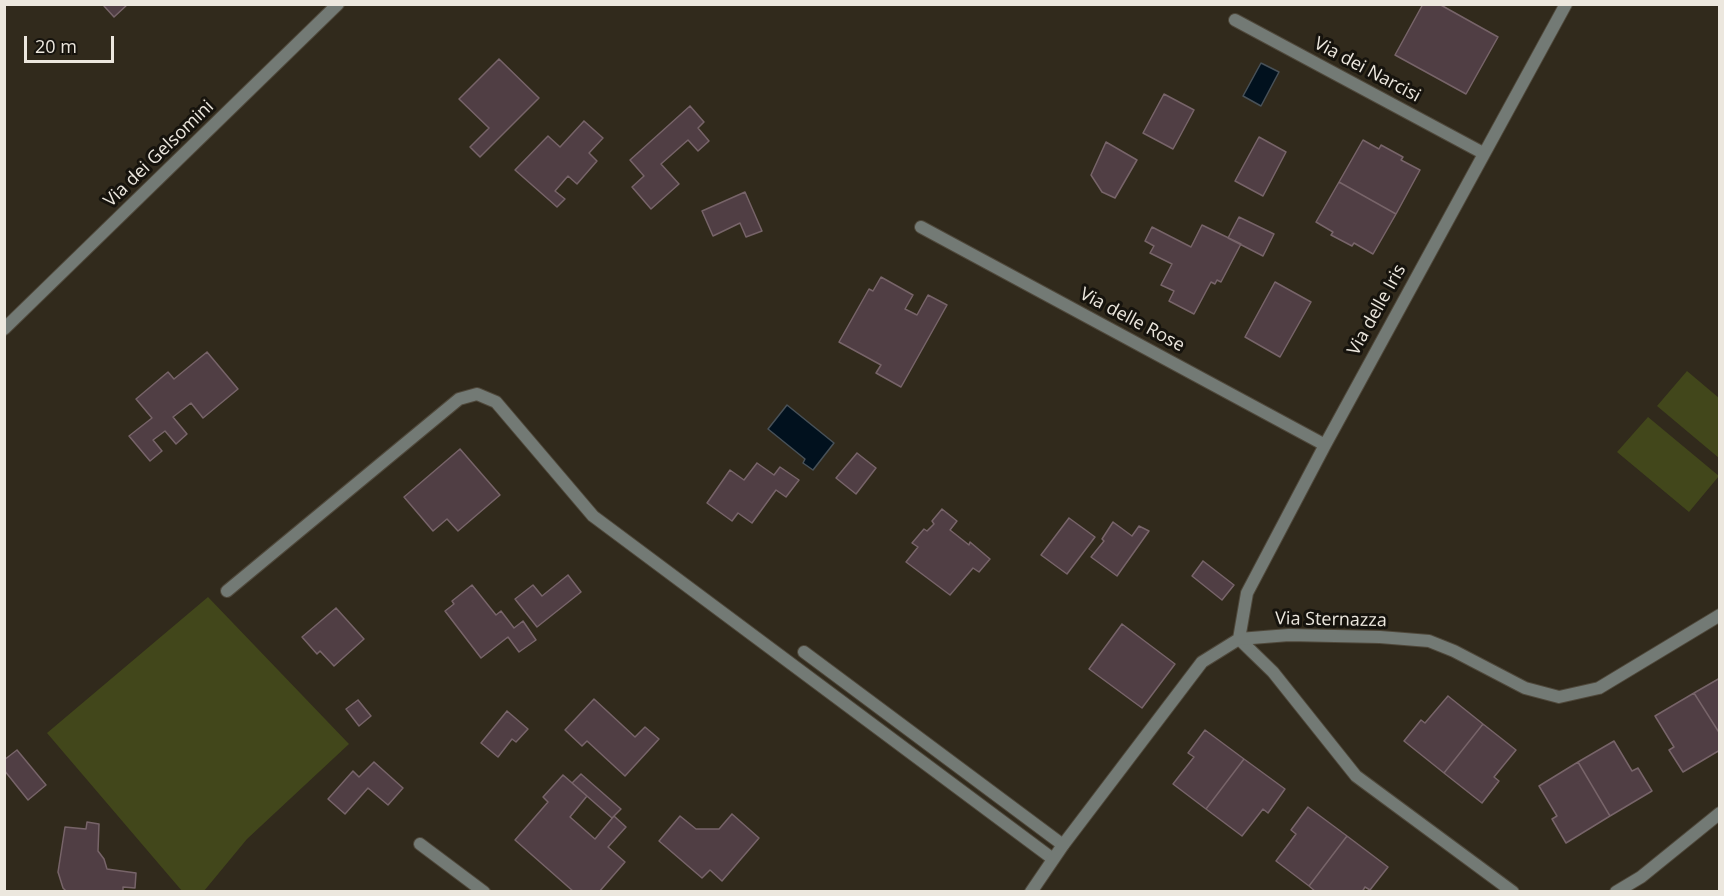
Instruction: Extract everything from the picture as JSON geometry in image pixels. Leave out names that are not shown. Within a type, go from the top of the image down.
[{"type":"street","name":"Via dei Gelsomini","points":[[4,329],[338,4]]},
{"type":"street","name":"Via delle Iris","points":[[1239,639],[1247,593],[1324,445],[1566,4]]},
{"type":"street","name":"Via dei Narcisi","points":[[1235,20],[1483,153]]},
{"type":"street","name":"Via delle Rose","points":[[921,227],[1324,445]]},
{"type":"street","points":[[227,591],[459,399],[477,394],[496,402],[593,516],[1053,859]]},
{"type":"street","name":"Via Sternazza","points":[[1031,891],[1063,845],[1202,662],[1239,639],[1289,635],[1380,637],[1429,641],[1454,651],[1525,688],[1559,697],[1599,688],[1719,615]]},
{"type":"street","points":[[1239,639],[1273,672],[1356,776],[1513,891]]},
{"type":"street","points":[[804,652],[1063,845]]},
{"type":"street","points":[[1616,891],[1641,877],[1719,813]]},
{"type":"street","points":[[420,844],[484,891]]},
{"type":"green space","points":[[1687,371],[1719,398],[1719,458],[1657,406]]},
{"type":"green space","points":[[1648,417],[1719,476],[1689,512],[1617,452]]},
{"type":"green space","points":[[208,597],[349,744],[247,839],[204,891],[182,891],[47,733]]},
{"type":"water","points":[[1261,63],[1279,72],[1261,106],[1243,96]]},
{"type":"water","points":[[787,405],[834,443],[813,470],[803,463],[805,459],[768,429]]},
{"type":"building","points":[[106,4],[128,4],[114,17],[104,6]]},
{"type":"building","points":[[1423,4],[1439,4],[1498,37],[1466,94],[1395,55]]},
{"type":"building","points":[[499,59],[539,98],[480,157],[470,147],[489,128],[459,99]]},
{"type":"building","points":[[1164,94],[1194,110],[1173,149],[1143,133]]},
{"type":"building","points":[[690,106],[704,122],[698,128],[709,141],[698,151],[688,140],[661,164],[679,184],[651,209],[632,187],[644,176],[630,160]]},
{"type":"building","points":[[584,121],[603,138],[589,153],[597,161],[577,184],[568,176],[555,191],[565,199],[557,207],[515,170],[548,136],[560,147]]},
{"type":"building","points":[[1259,137],[1286,152],[1263,196],[1235,181]]},
{"type":"building","points":[[1363,140],[1379,149],[1381,145],[1403,157],[1401,160],[1420,170],[1396,214],[1339,182]]},
{"type":"building","points":[[1106,142],[1137,160],[1115,198],[1102,192],[1091,175]]},
{"type":"building","points":[[1339,182],[1396,214],[1373,254],[1354,243],[1352,246],[1331,235],[1333,232],[1316,222]]},
{"type":"building","points":[[745,192],[762,231],[746,237],[740,223],[713,236],[702,211]]},
{"type":"building","points":[[1239,217],[1274,234],[1263,256],[1228,238]]},
{"type":"building","points":[[1202,225],[1241,244],[1221,282],[1217,280],[1215,284],[1211,282],[1194,314],[1169,301],[1174,291],[1161,285],[1172,264],[1150,253],[1154,246],[1145,241],[1152,227],[1191,247]]},
{"type":"building","points":[[881,277],[913,295],[905,309],[917,315],[928,295],[947,305],[901,387],[876,373],[881,365],[839,342],[869,289],[873,291]]},
{"type":"building","points":[[1275,282],[1311,302],[1280,357],[1245,337]]},
{"type":"building","points":[[207,352],[238,389],[203,418],[191,403],[173,417],[187,434],[176,444],[165,431],[153,440],[162,451],[150,461],[129,436],[152,418],[136,399],[168,372],[174,379]]},
{"type":"building","points":[[460,449],[500,495],[458,531],[447,519],[433,531],[404,497]]},
{"type":"building","points":[[857,453],[876,468],[856,494],[836,478]]},
{"type":"building","points":[[757,463],[774,475],[780,467],[799,480],[786,497],[776,490],[752,523],[738,513],[732,521],[707,503],[730,470],[744,480]]},
{"type":"building","points":[[942,509],[957,521],[950,530],[969,545],[970,542],[990,559],[979,572],[973,568],[950,595],[906,562],[918,547],[912,543],[924,529],[927,531],[934,524],[932,521]]},
{"type":"building","points":[[1069,518],[1095,537],[1067,574],[1041,555]]},
{"type":"building","points":[[1113,522],[1132,536],[1139,526],[1149,531],[1117,576],[1091,557],[1104,541],[1102,539]]},
{"type":"building","points":[[1203,561],[1234,585],[1222,600],[1192,576]]},
{"type":"building","points":[[568,575],[581,592],[537,627],[515,599],[533,585],[542,596]]},
{"type":"building","points":[[472,585],[496,615],[501,611],[514,628],[523,621],[536,640],[519,652],[508,637],[481,658],[445,611],[454,604],[452,601]]},
{"type":"building","points":[[336,608],[364,639],[334,666],[320,651],[317,654],[302,637]]},
{"type":"building","points":[[1122,624],[1175,664],[1142,708],[1089,669]]},
{"type":"building","points":[[1720,678],[1720,734],[1694,693]]},
{"type":"building","points":[[1694,693],[1720,734],[1720,750],[1683,772],[1669,750],[1674,747],[1655,716]]},
{"type":"building","points":[[1448,696],[1483,724],[1444,773],[1404,741],[1421,720],[1425,723]]},
{"type":"building","points":[[594,699],[635,737],[645,727],[659,739],[625,776],[587,741],[582,746],[565,730]]},
{"type":"building","points":[[358,700],[371,716],[359,726],[346,709]]},
{"type":"building","points":[[507,711],[528,729],[516,742],[512,739],[498,757],[481,743]]},
{"type":"building","points":[[1483,724],[1516,750],[1494,777],[1499,781],[1482,803],[1444,773]]},
{"type":"building","points":[[1205,730],[1244,759],[1206,809],[1173,784],[1194,757],[1188,753]]},
{"type":"building","points":[[1614,741],[1632,771],[1638,768],[1652,791],[1610,816],[1578,762]]},
{"type":"building","points":[[17,750],[46,785],[28,800],[4,770],[4,760]]},
{"type":"building","points":[[1244,759],[1285,789],[1268,813],[1263,809],[1242,836],[1206,809]]},
{"type":"building","points":[[374,762],[403,788],[388,805],[368,788],[345,814],[328,799],[353,771],[359,777]]},
{"type":"building","points":[[1578,762],[1610,816],[1566,843],[1552,819],[1557,816],[1539,786]]},
{"type":"building","points":[[581,774],[621,809],[612,818],[572,783]]},
{"type":"building","points":[[563,775],[587,796],[570,817],[595,839],[614,816],[626,827],[608,847],[625,862],[599,892],[574,892],[515,840],[548,802],[543,797]]},
{"type":"building","points":[[1308,807],[1347,836],[1309,886],[1276,861],[1296,834],[1291,830]]},
{"type":"building","points":[[732,814],[759,838],[722,881],[710,870],[702,878],[659,841],[680,816],[696,829],[719,829]]},
{"type":"building","points":[[87,822],[99,824],[98,851],[107,869],[136,873],[135,888],[123,887],[123,892],[67,892],[63,888],[58,872],[65,827],[86,829]]},
{"type":"building","points":[[1347,836],[1388,867],[1370,890],[1365,887],[1362,892],[1316,892],[1309,886]]}]
